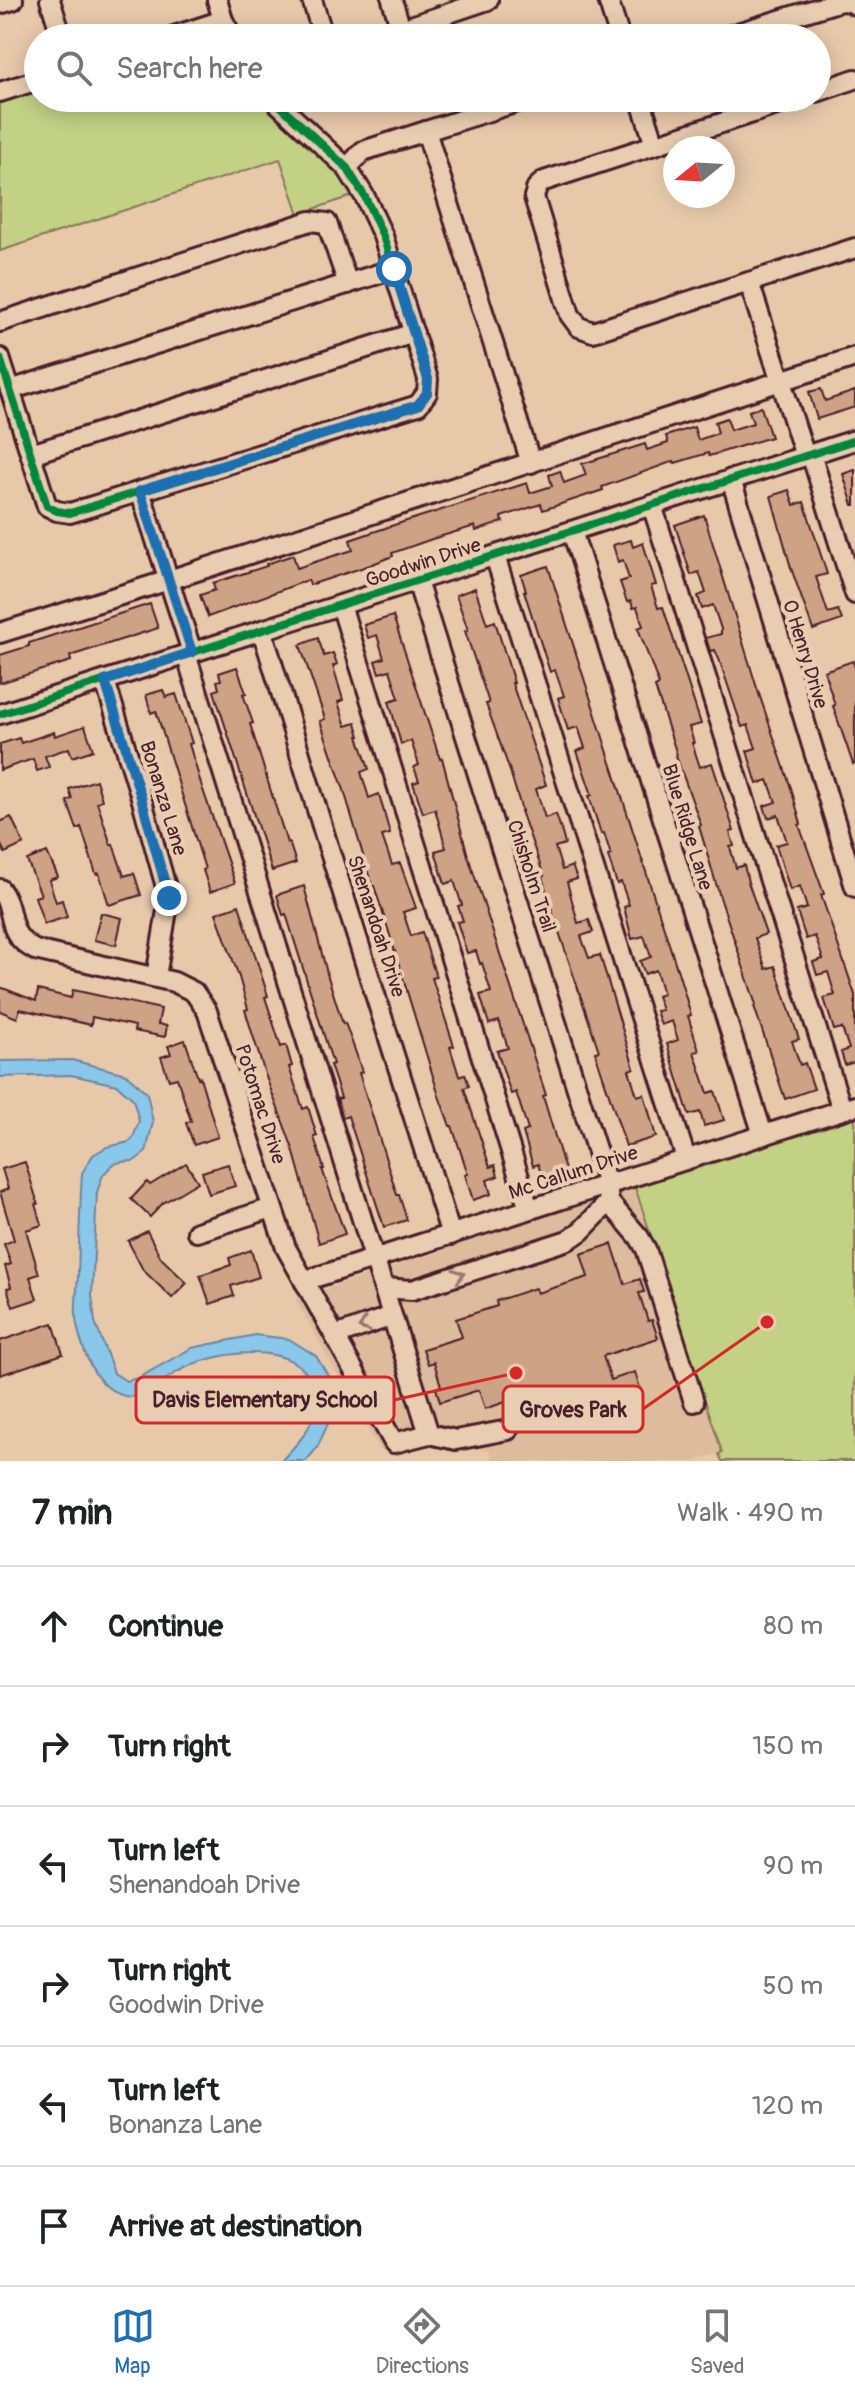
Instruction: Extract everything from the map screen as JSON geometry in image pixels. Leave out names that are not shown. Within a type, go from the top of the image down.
[{"type":"street","points":[[0,4],[13,0]]},
{"type":"street","points":[[50,0],[58,24]]},
{"type":"street","points":[[217,0],[225,24]]},
{"type":"street","points":[[312,0],[320,24]]},
{"type":"street","points":[[392,0],[399,24]]},
{"type":"street","points":[[416,24],[488,0]]},
{"type":"street","points":[[608,0],[616,24]]},
{"type":"street","points":[[766,24],[841,1],[855,5]]},
{"type":"street","points":[[211,24],[223,20]]},
{"type":"street","points":[[831,87],[855,79]]},
{"type":"street","points":[[0,92],[24,84]]},
{"type":"street","points":[[0,358],[47,506],[70,513],[418,405],[427,393],[428,379],[383,236],[347,168],[287,112]]},
{"type":"street","points":[[347,168],[363,151],[486,112]]},
{"type":"street","points":[[644,112],[655,145]]},
{"type":"street","points":[[755,112],[544,181],[537,187],[534,197],[570,315],[579,327],[593,332],[855,248]]},
{"type":"street","points":[[426,131],[531,463]]},
{"type":"street","points":[[0,322],[310,221],[327,223],[348,284]]},
{"type":"street","points":[[10,390],[394,269]]},
{"type":"street","points":[[749,282],[855,594]]},
{"type":"street","points":[[31,454],[414,333]]},
{"type":"street","points":[[0,633],[855,357]]},
{"type":"street","name":"Goodwin Drive","points":[[0,714],[855,440]]},
{"type":"street","name":"O Henry Drive","points":[[731,479],[855,887]]},
{"type":"street","points":[[140,491],[429,1434],[456,1440],[508,1430]]},
{"type":"street","points":[[652,505],[848,1108]]},
{"type":"street","name":"Blue Ridge Lane","points":[[572,531],[763,1135]]},
{"type":"street","points":[[495,556],[686,1159]]},
{"type":"street","name":"Chisholm Trail","points":[[417,581],[608,1193]]},
{"type":"street","points":[[341,605],[529,1209]]},
{"type":"street","name":"Shenandoah Drive","points":[[262,630],[451,1235]]},
{"type":"street","name":"Bonanza Lane","points":[[105,681],[169,898],[156,977]]},
{"type":"street","name":"Potomac Drive","points":[[0,889],[22,943],[35,950],[156,977],[194,992],[207,1011],[286,1248],[394,1443],[429,1434]]},
{"type":"street","name":"Mc Callum Drive","points":[[304,1281],[529,1209],[608,1193],[686,1159],[848,1108]]},
{"type":"street","points":[[384,1288],[412,1290],[568,1240],[581,1231],[608,1193],[646,1249],[694,1402]]},
{"type":"street","points":[[197,1232],[272,1208]]},
{"type":"street","points":[[335,1336],[392,1316]]},
{"type":"shaded area","points":[[635,1187],[722,1452],[696,1461],[493,1461],[489,1450],[438,1446],[380,1451],[295,1299]]},
{"type":"green space","points":[[24,92],[24,112],[279,112],[340,171],[358,194],[299,214],[280,159],[0,251],[0,100]]},
{"type":"green space","points":[[855,1115],[855,1461],[722,1461],[719,1454],[722,1452],[635,1187]]},
{"type":"water","points":[[72,1060],[126,1074],[147,1093],[153,1122],[146,1152],[134,1161],[112,1165],[103,1175],[97,1192],[92,1295],[95,1322],[114,1373],[126,1381],[138,1378],[192,1348],[255,1335],[289,1339],[316,1356],[332,1382],[331,1417],[317,1448],[306,1461],[281,1461],[308,1429],[315,1405],[312,1385],[304,1371],[291,1361],[257,1353],[219,1357],[188,1367],[148,1392],[133,1397],[113,1391],[95,1373],[81,1341],[76,1313],[82,1173],[93,1155],[133,1138],[139,1121],[133,1099],[117,1085],[71,1075],[0,1077],[0,1061]]},
{"type":"building","points":[[821,389],[825,401],[855,391],[855,407],[817,419],[809,392]]},
{"type":"building","points":[[761,407],[771,437],[709,456],[708,453],[674,461],[602,487],[603,490],[543,510],[541,504],[501,517],[503,522],[476,531],[475,526],[432,539],[392,553],[393,556],[370,565],[310,585],[308,580],[208,617],[200,595],[215,590],[213,583],[293,555],[297,568],[353,550],[350,540],[394,525],[527,483],[530,493],[552,486],[549,475],[560,471],[564,483],[586,475],[582,464],[645,444],[647,450],[668,443],[666,436],[694,427],[698,440],[718,433],[715,422],[727,418],[731,430],[753,423],[749,411]]},
{"type":"building","points":[[855,470],[855,505],[853,505],[843,474]]},
{"type":"building","points":[[789,490],[794,505],[804,502],[827,574],[816,577],[828,613],[838,610],[842,620],[813,630],[791,568],[771,496]]},
{"type":"building","points":[[704,515],[791,788],[799,825],[824,894],[821,895],[855,995],[855,1062],[845,1065],[841,1052],[849,1049],[842,1028],[834,1030],[824,998],[835,995],[828,972],[817,975],[813,962],[823,959],[815,936],[806,939],[797,911],[807,908],[800,886],[790,890],[776,845],[787,842],[778,815],[768,818],[764,806],[776,802],[768,780],[757,784],[747,751],[756,748],[748,725],[742,727],[719,659],[715,650],[710,651],[706,638],[721,634],[721,629],[713,605],[702,609],[698,596],[706,593],[699,572],[691,575],[675,525]]},
{"type":"building","points":[[631,540],[633,547],[643,543],[656,585],[651,586],[658,608],[663,607],[701,724],[689,727],[692,743],[700,767],[712,763],[734,831],[730,832],[734,846],[730,847],[736,868],[744,865],[766,934],[755,938],[766,969],[775,966],[799,1039],[792,1041],[800,1065],[805,1063],[814,1089],[785,1099],[655,687],[659,685],[638,628],[643,626],[637,607],[633,608],[631,601],[627,602],[620,582],[629,579],[623,560],[618,562],[613,545]]},
{"type":"building","points":[[548,566],[680,978],[699,1051],[694,1052],[708,1093],[715,1091],[724,1120],[704,1126],[700,1112],[689,1115],[667,1044],[678,1040],[672,1021],[661,1025],[656,1011],[662,1010],[657,996],[663,994],[656,970],[645,974],[640,961],[651,957],[644,936],[632,939],[624,907],[629,905],[621,882],[617,884],[608,856],[611,855],[604,833],[601,834],[577,751],[585,748],[578,727],[568,730],[558,698],[564,696],[555,670],[550,672],[524,591],[521,575]]},
{"type":"building","points":[[475,588],[487,624],[495,621],[546,785],[536,789],[545,818],[556,814],[565,844],[555,847],[562,870],[572,866],[577,879],[567,882],[578,923],[589,920],[593,932],[581,936],[589,958],[600,955],[634,1068],[629,1070],[637,1096],[644,1094],[656,1137],[626,1146],[595,1052],[599,1051],[465,631],[468,630],[456,595]]},
{"type":"building","points":[[150,604],[158,628],[70,656],[71,661],[0,683],[0,655]]},
{"type":"building","points":[[393,616],[442,758],[468,856],[546,1095],[543,1096],[565,1170],[542,1177],[538,1164],[533,1166],[523,1132],[528,1130],[524,1117],[516,1092],[511,1094],[497,1051],[508,1048],[499,1021],[489,1024],[480,995],[491,992],[482,963],[476,951],[467,953],[457,922],[463,921],[458,906],[462,905],[454,881],[445,884],[435,851],[446,848],[435,809],[423,813],[413,783],[419,781],[414,767],[419,765],[411,741],[401,744],[389,701],[399,698],[390,670],[379,673],[375,661],[384,658],[377,635],[368,638],[364,625]]},
{"type":"building","points":[[318,638],[324,656],[333,653],[337,664],[333,666],[343,700],[338,702],[346,726],[356,723],[369,769],[361,772],[369,798],[379,794],[390,834],[382,836],[392,865],[400,863],[416,908],[403,912],[411,936],[422,932],[436,977],[432,978],[454,1046],[450,1047],[459,1076],[465,1074],[469,1086],[464,1088],[490,1167],[495,1165],[498,1176],[487,1180],[491,1194],[473,1200],[465,1175],[468,1174],[439,1096],[320,721],[325,719],[300,645]]},
{"type":"building","points":[[853,661],[855,763],[853,764],[824,671]]},
{"type":"building","points":[[237,667],[253,723],[250,724],[296,863],[272,871],[214,691],[219,689],[219,673]]},
{"type":"building","points":[[163,690],[166,697],[176,694],[202,787],[235,883],[210,892],[156,711],[151,713],[146,695]]},
{"type":"building","points":[[85,726],[93,750],[72,757],[69,748],[45,756],[49,767],[37,771],[33,759],[0,770],[0,744],[19,738],[21,743],[54,732],[55,736]]},
{"type":"building","points":[[96,780],[102,800],[97,802],[111,845],[124,876],[134,873],[141,895],[109,905],[81,827],[77,829],[67,801],[72,799],[69,789]]},
{"type":"building","points":[[11,817],[24,844],[5,853],[0,843],[0,822]]},
{"type":"building","points":[[47,852],[58,877],[49,880],[56,902],[62,900],[67,917],[44,924],[35,897],[41,895],[27,860]]},
{"type":"building","points":[[304,886],[328,977],[357,1056],[362,1072],[359,1073],[407,1220],[384,1227],[348,1116],[343,1118],[337,1099],[341,1098],[330,1065],[333,1064],[286,914],[283,915],[277,895]]},
{"type":"building","points":[[239,905],[281,1047],[286,1045],[292,1066],[289,1067],[303,1109],[308,1107],[322,1169],[345,1234],[319,1243],[293,1149],[265,1074],[245,1010],[248,1009],[239,977],[216,913]]},
{"type":"building","points":[[101,913],[122,918],[116,945],[94,940]]},
{"type":"building","points":[[0,987],[36,1001],[38,990],[71,998],[73,990],[161,1009],[158,1024],[167,1026],[165,1037],[134,1031],[135,1026],[92,1017],[91,1025],[20,1009],[17,1018],[0,1011]]},
{"type":"building","points":[[185,1040],[218,1137],[194,1145],[186,1123],[191,1121],[177,1078],[169,1080],[161,1057],[171,1054],[168,1046]]},
{"type":"building","points":[[25,1162],[42,1225],[26,1230],[39,1274],[30,1277],[37,1299],[13,1307],[5,1266],[11,1264],[4,1244],[14,1240],[0,1192],[8,1189],[2,1169]]},
{"type":"building","points":[[186,1163],[198,1182],[163,1203],[150,1217],[131,1199],[147,1182],[150,1185]]},
{"type":"building","points":[[228,1164],[235,1186],[209,1194],[202,1172]]},
{"type":"building","points":[[147,1231],[161,1258],[187,1283],[172,1298],[143,1270],[128,1241]]},
{"type":"building","points":[[612,1244],[625,1284],[640,1279],[644,1292],[639,1293],[648,1321],[652,1320],[658,1338],[603,1356],[611,1380],[635,1372],[642,1396],[534,1430],[523,1396],[485,1409],[479,1390],[440,1402],[436,1388],[441,1386],[434,1362],[428,1364],[423,1349],[462,1337],[456,1319],[497,1306],[496,1301],[535,1288],[537,1293],[588,1277],[581,1254]]},
{"type":"building","points":[[251,1250],[259,1277],[231,1286],[234,1296],[210,1304],[200,1275],[231,1265],[229,1258]]},
{"type":"building","points":[[53,1323],[63,1354],[0,1375],[0,1341]]},
{"type":"cycle path","points":[[0,358],[47,506],[70,513],[418,405],[427,393],[428,379],[383,236],[347,168],[287,112]]},
{"type":"cycle path","points":[[0,714],[855,440]]},
{"type":"place","name":"Groves Park","points":[[767,1322]]},
{"type":"place","name":"Davis Elementary School","points":[[516,1373]]},
{"type":"route","points":[[169,898],[105,681],[192,652],[140,491],[418,405],[427,393],[428,379],[394,269]]}]
